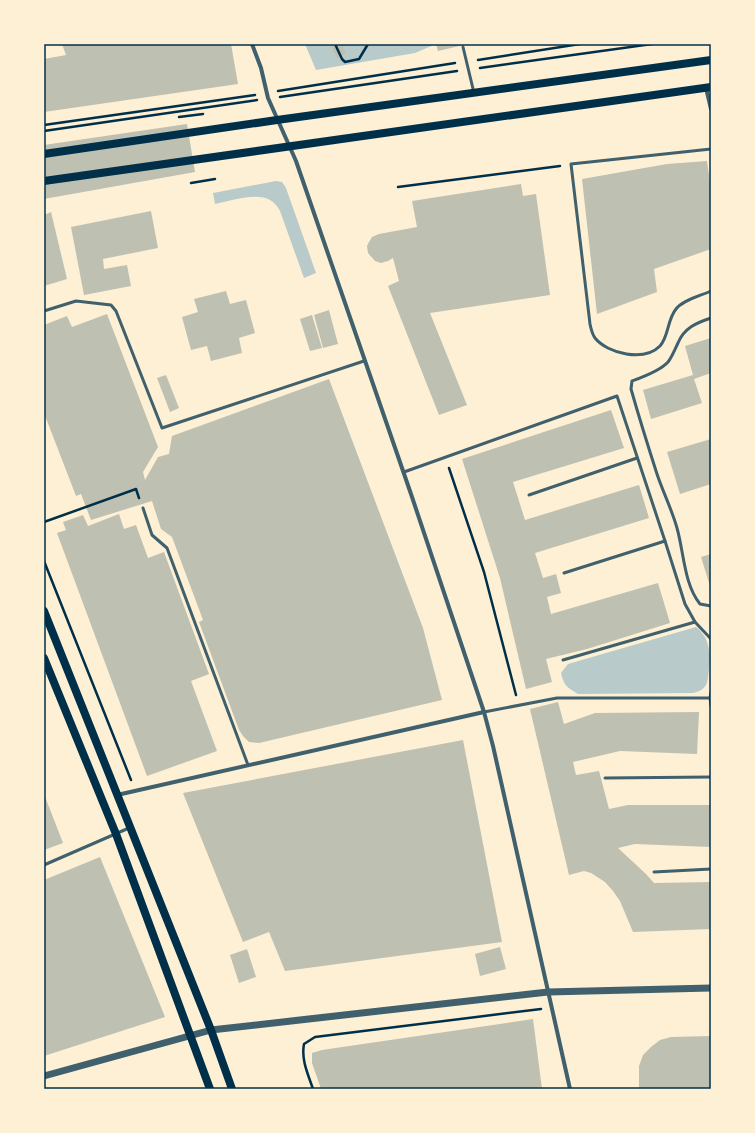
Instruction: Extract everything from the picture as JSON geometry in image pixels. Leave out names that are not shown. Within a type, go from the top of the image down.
[{"type":"main road","points":[[44,154],[711,60]]},
{"type":"main road","points":[[44,181],[708,87]]},
{"type":"main road","points":[[44,611],[211,1030],[232,1089]]},
{"type":"main road","points":[[44,658],[116,834],[210,1089]]},
{"type":"street","points":[[252,44],[261,68],[268,96],[289,146],[404,472],[484,712],[493,746],[570,1089]]},
{"type":"street","points":[[708,87],[711,109]]},
{"type":"street","points":[[117,795],[484,712]]},
{"type":"street","points":[[44,1076],[211,1030],[548,992],[711,988]]},
{"type":"lane","points":[[463,47],[474,93]]},
{"type":"lane","points":[[711,148],[571,164],[590,324],[595,338],[600,343],[612,350],[626,354],[641,354],[654,350],[664,341],[672,316],[676,309],[684,303],[711,291]]},
{"type":"lane","points":[[44,311],[76,301],[111,305],[116,311],[162,428],[364,361]]},
{"type":"lane","points":[[711,318],[696,323],[686,330],[668,362],[661,368],[632,381],[630,389],[657,474],[677,528],[692,590],[695,598],[700,604],[711,606]]},
{"type":"lane","points":[[404,472],[617,396],[665,541],[684,604],[695,622],[711,639]]},
{"type":"lane","points":[[529,495],[637,458]]},
{"type":"lane","points":[[143,508],[152,535],[167,548],[248,765]]},
{"type":"lane","points":[[564,573],[665,541]]},
{"type":"lane","points":[[563,660],[695,622]]},
{"type":"lane","points":[[711,692],[711,706]]},
{"type":"lane","points":[[484,712],[557,698],[710,698]]},
{"type":"lane","points":[[605,778],[711,777]]},
{"type":"lane","points":[[44,865],[130,828]]},
{"type":"lane","points":[[654,872],[711,869]]},
{"type":"path","points":[[335,44],[345,62],[359,59],[368,44]]},
{"type":"path","points":[[44,131],[268,96],[467,61],[580,44]]},
{"type":"path","points":[[44,125],[469,70],[652,44]]},
{"type":"path","points":[[179,118],[203,114]]},
{"type":"path","points":[[398,187],[571,164]]},
{"type":"path","points":[[191,183],[215,179]]},
{"type":"path","points":[[445,457],[484,572],[519,705]]},
{"type":"path","points":[[44,522],[136,488],[143,508]]},
{"type":"path","points":[[44,561],[135,790]]},
{"type":"path","points":[[313,1089],[303,1060],[302,1051],[304,1044],[314,1037],[551,1008]]},
{"type":"shaded area","points":[[305,44],[436,44],[415,53],[316,70]]},
{"type":"shaded area","points":[[276,181],[282,182],[286,188],[316,273],[304,278],[280,211],[273,202],[265,198],[251,197],[215,204],[213,193]]},
{"type":"shaded area","points":[[696,627],[701,631],[707,641],[710,658],[707,683],[699,691],[693,693],[578,694],[569,688],[563,681],[561,673],[568,664]]},
{"type":"building","points":[[62,44],[231,44],[238,84],[44,112],[44,59],[66,55]]},
{"type":"building","points":[[330,44],[342,44],[346,53],[337,58]]},
{"type":"building","points":[[436,44],[463,44],[464,45],[438,51]]},
{"type":"building","points":[[187,124],[195,172],[44,199],[44,145]]},
{"type":"building","points":[[707,161],[711,190],[711,249],[654,269],[657,292],[597,314],[582,179],[667,164]]},
{"type":"building","points":[[521,184],[523,196],[536,194],[550,295],[430,313],[467,405],[439,415],[388,286],[399,281],[393,258],[381,263],[375,261],[368,253],[367,246],[372,237],[379,234],[417,227],[412,201]]},
{"type":"building","points":[[151,211],[158,248],[103,259],[104,269],[127,265],[131,286],[84,295],[71,227]]},
{"type":"building","points":[[51,212],[67,279],[44,286],[44,215]]},
{"type":"building","points":[[226,291],[230,304],[246,300],[255,333],[239,338],[242,353],[211,361],[207,346],[191,350],[182,317],[198,312],[194,299]]},
{"type":"building","points":[[329,310],[338,344],[323,348],[314,315]]},
{"type":"building","points":[[107,314],[158,447],[143,472],[145,480],[158,457],[169,454],[172,436],[329,379],[423,628],[442,700],[259,743],[249,742],[243,736],[239,730],[199,622],[203,620],[172,537],[161,529],[152,501],[91,520],[81,494],[76,496],[44,413],[44,325],[67,316],[72,327]]},
{"type":"building","points":[[312,315],[322,348],[310,351],[300,319]]},
{"type":"building","points":[[711,338],[711,373],[694,379],[702,403],[651,419],[643,390],[693,375],[685,346]]},
{"type":"building","points":[[166,375],[179,408],[170,412],[157,378]]},
{"type":"building","points":[[611,410],[624,448],[513,482],[525,520],[639,485],[649,518],[535,553],[543,578],[556,574],[561,593],[547,597],[551,614],[658,583],[670,623],[587,649],[546,659],[552,682],[526,689],[500,578],[462,459]]},
{"type":"building","points":[[711,439],[711,484],[680,494],[667,452]]},
{"type":"building","points":[[119,514],[124,529],[136,525],[148,558],[164,552],[209,674],[191,681],[217,751],[147,776],[57,533],[66,530],[63,522],[83,515],[88,526]]},
{"type":"building","points":[[711,554],[711,589],[701,557]]},
{"type":"building","points":[[558,702],[564,724],[595,713],[699,712],[697,754],[620,751],[573,762],[576,775],[599,771],[609,809],[628,805],[711,805],[711,847],[635,844],[618,848],[654,883],[711,882],[711,929],[633,932],[620,901],[605,882],[591,873],[584,871],[569,875],[530,709]]},
{"type":"building","points":[[463,740],[502,942],[285,971],[269,932],[243,942],[183,793]]},
{"type":"building","points":[[44,794],[63,843],[44,850]]},
{"type":"building","points":[[100,857],[165,1017],[44,1056],[44,880]]},
{"type":"building","points":[[500,947],[506,969],[480,976],[475,954]]},
{"type":"building","points":[[247,949],[256,977],[239,983],[230,955]]},
{"type":"building","points":[[533,1019],[542,1089],[321,1089],[312,1063],[312,1053],[322,1050]]},
{"type":"building","points":[[711,1036],[711,1089],[639,1089],[639,1066],[643,1055],[660,1040],[671,1037]]}]
